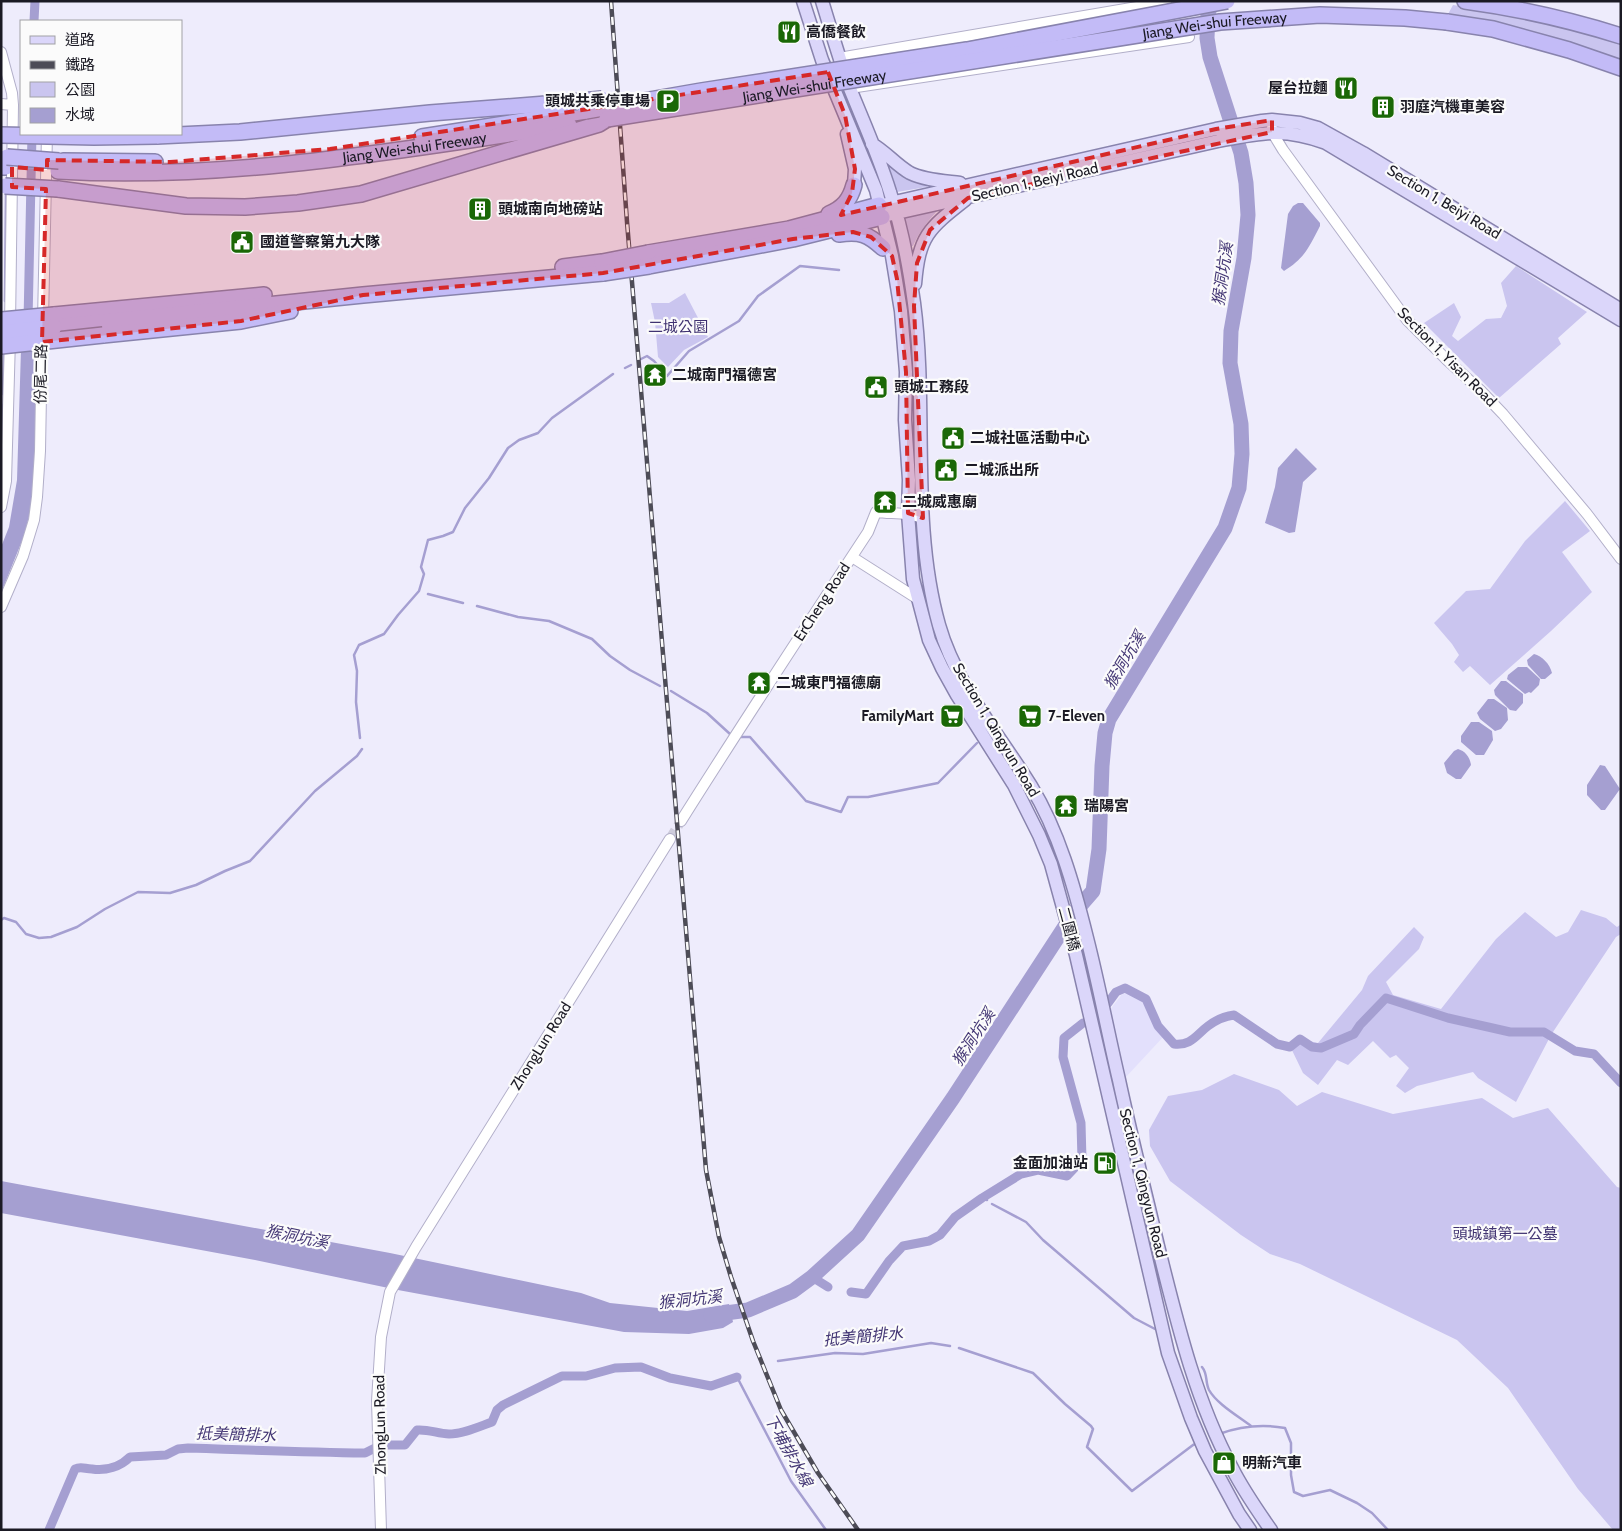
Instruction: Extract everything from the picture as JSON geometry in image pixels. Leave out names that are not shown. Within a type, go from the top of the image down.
[{"type":"highway","name":"Jiang Wei-shui Freeway","points":[[4,162],[59,166],[102,173],[254,168],[370,154],[587,120],[701,91],[959,52],[1227,1]]},
{"type":"highway","points":[[1465,1],[1491,4],[1621,36]]},
{"type":"highway","name":"Jiang Wei-shui Freeway","points":[[587,120],[607,119],[1220,22],[1320,15],[1405,18],[1493,29],[1569,50],[1621,68]]},
{"type":"highway","points":[[182,135],[240,132],[430,113],[701,91]]},
{"type":"highway","points":[[3,186],[58,189],[186,206],[237,207],[298,203],[361,194],[587,120]]},
{"type":"highway","points":[[1,135],[94,137],[178,135]]},
{"type":"highway","points":[[791,234],[840,209],[848,200],[854,185]]},
{"type":"highway","points":[[54,321],[363,295],[602,268],[791,234],[888,209]]},
{"type":"highway","points":[[791,234],[853,232],[870,237],[888,252]]},
{"type":"highway","points":[[2,326],[549,269],[602,268]]},
{"type":"highway","points":[[1,346],[241,321],[363,295]]},
{"type":"main road","name":"Section 1, Qingyun Road","points":[[803,1],[822,60],[876,190],[888,209],[888,252],[901,311],[906,372],[905,420],[908,463],[908,513],[913,578],[929,640],[942,668],[969,716],[1014,785],[1039,835],[1051,864],[1058,889]]},
{"type":"main road","name":"Section 1, Qingyun Road","points":[[822,1],[839,58],[872,144],[888,209],[908,264],[918,348],[923,518],[928,581],[940,630],[957,672],[1031,786],[1069,871]]},
{"type":"main road","points":[[845,114],[848,142],[854,169],[854,185]]},
{"type":"main road","name":"Section 1, Beiyi Road","points":[[1266,127],[1300,123],[1318,128],[1368,156],[1621,310]]},
{"type":"main road","points":[[1217,135],[1266,127]]},
{"type":"main road","name":"Section 1, Beiyi Road","points":[[1266,127],[1310,137],[1326,143],[1621,320]]},
{"type":"main road","name":"Section 1, Beiyi Road","points":[[888,209],[968,184],[1217,135]]},
{"type":"main road","name":"Section 1, Beiyi Road","points":[[888,209],[968,198],[1217,135]]},
{"type":"main road","points":[[872,144],[888,157],[917,175],[968,184]]},
{"type":"main road","points":[[914,306],[917,263],[924,239],[938,221],[968,198]]},
{"type":"main road","name":"二圍橋","points":[[1069,871],[1090,951]]},
{"type":"main road","name":"二圍橋","points":[[1058,889],[1079,970]]},
{"type":"main road","name":"Section 1, Qingyun Road","points":[[1090,951],[1133,1142],[1179,1330],[1207,1413],[1220,1444],[1246,1492],[1271,1530]]},
{"type":"main road","name":"Section 1, Qingyun Road","points":[[1079,970],[1168,1353],[1191,1418],[1205,1450],[1239,1514],[1250,1530]]},
{"type":"street","points":[[839,58],[1166,2]]},
{"type":"street","points":[[850,88],[1189,37]]},
{"type":"street","points":[[1,52],[11,86],[13,105],[11,303],[4,397],[6,481],[1,507]]},
{"type":"street","points":[[1,104],[13,105]]},
{"type":"street","name":"Section 1, Yisan Road","points":[[1266,127],[1407,320],[1503,414],[1587,514],[1621,559]]},
{"type":"street","name":"份尾二路","points":[[1,607],[23,556],[34,520],[37,497],[47,135]]},
{"type":"street","points":[[908,463],[922,462]]},
{"type":"street","name":"ErCheng Road","points":[[681,821],[868,532],[876,512],[890,514],[908,513],[923,518]]},
{"type":"street","points":[[852,557],[918,599]]},
{"type":"street","name":"ZhongLun Road","points":[[381,1530],[378,1394],[381,1337],[390,1292],[412,1253],[670,839]]},
{"type":"highlighted area","points":[[828,72],[845,115],[855,169],[852,193],[841,215],[1216,129],[1272,120],[1272,132],[968,198],[930,230],[917,263],[914,306],[923,518],[908,513],[906,372],[897,279],[892,256],[871,237],[853,232],[793,239],[603,273],[363,295],[241,321],[42,342],[46,189],[12,187],[12,167],[47,170],[47,160],[170,162],[330,149]]},
{"type":"shaded area","points":[[1123,993],[1134,995],[1141,1000],[1164,1036],[1125,1078],[1109,1011]]},
{"type":"green space","points":[[1453,5],[1517,16],[1621,42],[1621,61],[1447,16]]},
{"type":"green space","points":[[890,164],[929,185],[927,187],[897,192],[887,171]]},
{"type":"green space","points":[[937,209],[913,246],[910,246],[903,216]]},
{"type":"green space","points":[[1516,266],[1587,312],[1558,338],[1561,344],[1499,398],[1424,323],[1454,303],[1461,317],[1452,336],[1458,341],[1486,319],[1501,318],[1507,306],[1501,283]]},
{"type":"green space","name":"二城公園","points":[[685,293],[708,337],[684,350],[668,367],[658,357],[655,322],[651,303],[669,303]]},
{"type":"green space","points":[[1565,501],[1590,531],[1562,552],[1592,592],[1490,685],[1470,666],[1463,672],[1454,662],[1459,655],[1434,623],[1466,591],[1490,589],[1525,541]]},
{"type":"green space","points":[[1581,910],[1606,918],[1617,927],[1620,925],[1621,920],[1621,934],[1616,937],[1551,1035],[1516,1102],[1478,1078],[1473,1072],[1417,1086],[1405,1093],[1396,1086],[1409,1068],[1396,1055],[1390,1058],[1373,1041],[1348,1065],[1337,1060],[1318,1085],[1303,1073],[1289,1044],[1299,1039],[1318,1043],[1362,990],[1368,976],[1414,927],[1424,937],[1419,949],[1386,982],[1393,995],[1441,1009],[1496,939],[1525,912],[1556,937],[1568,932]]},
{"type":"green space","name":"頭城鎮第一公墓","points":[[1234,1074],[1279,1090],[1297,1106],[1322,1092],[1393,1114],[1482,1098],[1513,1118],[1548,1108],[1617,1187],[1621,1188],[1621,1530],[1613,1530],[1578,1489],[1508,1388],[1457,1340],[1300,1264],[1270,1254],[1241,1235],[1170,1181],[1150,1146],[1149,1130],[1168,1096],[1202,1090]]},
{"type":"water","points":[[1303,203],[1320,223],[1320,226],[1302,257],[1284,271],[1281,268],[1288,214],[1293,206]]},
{"type":"water","points":[[37,348],[34,497],[24,536],[1,593],[1,547],[9,527],[17,480],[21,349]]},
{"type":"water","points":[[1296,448],[1317,469],[1303,482],[1295,532],[1289,533],[1265,523],[1278,468]]},
{"type":"water","points":[[1534,654],[1545,661],[1551,670],[1552,673],[1545,679],[1541,679],[1528,665],[1527,660]]},
{"type":"water","points":[[1518,667],[1527,667],[1540,679],[1539,685],[1531,693],[1525,694],[1507,679],[1508,675]]},
{"type":"water","points":[[1501,681],[1506,681],[1523,694],[1523,703],[1516,711],[1510,710],[1495,695],[1494,690]]},
{"type":"water","points":[[1488,699],[1494,699],[1507,708],[1508,720],[1501,729],[1495,731],[1480,719],[1477,713]]},
{"type":"water","points":[[1471,722],[1479,722],[1492,731],[1493,740],[1484,755],[1476,755],[1461,742],[1461,736]]},
{"type":"water","points":[[1458,749],[1467,755],[1471,765],[1461,779],[1456,779],[1447,773],[1444,763]]},
{"type":"water","points":[[1600,765],[1605,766],[1620,789],[1605,810],[1601,810],[1587,795],[1587,785]]},
{"type":"water","points":[[1,1181],[390,1253],[581,1293],[610,1303],[687,1311],[729,1304],[733,1322],[723,1328],[689,1334],[624,1332],[398,1290],[255,1260],[1,1213]]},
{"type":"waterway","points":[[34,20],[35,1]]},
{"type":"waterway","name":"猴洞坑溪","points":[[711,1315],[748,1310],[793,1291],[812,1277],[858,1235],[953,1098],[1073,914],[1093,891],[1099,849],[1105,733],[1109,719],[1225,528],[1239,488],[1242,454],[1241,424],[1230,363],[1231,331],[1244,258],[1248,215],[1246,183],[1241,153],[1210,57],[1207,38],[1208,14],[1212,1]]},
{"type":"waterway","points":[[28,321],[32,135]]},
{"type":"waterway","points":[[5,301],[6,192]]},
{"type":"waterway","points":[[641,359],[647,356],[667,376],[689,351],[739,321],[758,296],[800,266],[839,270]]},
{"type":"waterway","points":[[3,394],[4,351]]},
{"type":"waterway","points":[[625,368],[631,365]]},
{"type":"waterway","points":[[360,738],[356,702],[357,671],[354,655],[359,645],[384,634],[419,591],[424,574],[421,567],[428,540],[453,532],[465,508],[489,478],[508,448],[519,440],[538,433],[552,418],[613,374]]},
{"type":"waterway","points":[[2,431],[3,405]]},
{"type":"waterway","points":[[428,594],[463,603]]},
{"type":"waterway","points":[[477,606],[518,617],[549,621],[592,639],[610,656],[630,670],[660,686]]},
{"type":"waterway","points":[[671,691],[707,713],[730,734],[733,734]]},
{"type":"waterway","points":[[741,737],[750,737],[806,801],[841,812],[848,797],[868,797],[938,783],[977,743]]},
{"type":"waterway","points":[[1,920],[4,918],[16,922],[26,934],[39,938],[51,937],[77,927],[105,909],[138,892],[170,893],[196,885],[250,861],[315,791],[357,756],[362,749]]},
{"type":"waterway","points":[[1108,1003],[1116,992],[1125,988],[1146,999],[1158,1026],[1174,1044],[1189,1042],[1214,1022],[1234,1015],[1277,1044],[1290,1047],[1300,1039],[1312,1047],[1321,1048],[1354,1034],[1386,998],[1448,1018],[1510,1032],[1544,1032],[1575,1051],[1594,1054],[1621,1083]]},
{"type":"waterway","points":[[851,1292],[866,1294],[889,1261],[903,1246],[929,1241],[940,1235],[955,1217],[1021,1174],[1038,1170],[1067,1176],[1082,1160],[1081,1123],[1063,1057],[1064,1038],[1083,1023]]},
{"type":"waterway","points":[[982,1198],[987,1200]]},
{"type":"waterway","points":[[992,1204],[1026,1222],[1043,1240],[1134,1318],[1155,1329]]},
{"type":"waterway","points":[[812,1277],[828,1287]]},
{"type":"waterway","name":"抵美簡排水","points":[[778,1361],[835,1353],[863,1354],[931,1343],[950,1346]]},
{"type":"waterway","name":"抵美簡排水","points":[[959,1348],[1033,1373],[1091,1426],[1093,1429],[1087,1447],[1132,1491],[1198,1443]]},
{"type":"waterway","name":"抵美簡排水","points":[[383,1445],[405,1445],[417,1430],[454,1434],[492,1422],[497,1410],[503,1405],[562,1376],[586,1376],[615,1368],[641,1367],[670,1378],[711,1386],[737,1377]]},
{"type":"waterway","points":[[1202,1367],[1209,1390],[1213,1395],[1222,1405],[1251,1426]]},
{"type":"waterway","name":"下埔排水線","points":[[737,1377],[791,1481],[826,1530]]},
{"type":"waterway","name":"抵美簡排水","points":[[1219,1434],[1252,1426],[1285,1428],[1291,1443],[1291,1475],[1294,1492],[1303,1496],[1330,1490],[1357,1503],[1372,1513],[1388,1530]]},
{"type":"waterway","name":"抵美簡排水","points":[[49,1530],[77,1468],[108,1469],[117,1466],[130,1457],[166,1455],[178,1449],[188,1448],[365,1453],[375,1448]]},
{"type":"tunnel","points":[[670,839],[681,821]]},
{"type":"railway","points":[[611,1],[627,222],[706,1170],[719,1237],[731,1277],[753,1341],[781,1410],[818,1473],[858,1530]]},
{"type":"place","name":"高僑餐飲","points":[[789,32]]},
{"type":"place","name":"屋台拉麵","points":[[1346,88]]},
{"type":"place","name":"頭城共乘停車場","points":[[668,101]]},
{"type":"place","name":"羽庭汽機車美容","points":[[1383,107]]},
{"type":"place","name":"頭城南向地磅站","points":[[480,209]]},
{"type":"place","name":"國道警察第九大隊","points":[[242,242]]},
{"type":"place","name":"二城南門福德宮","points":[[655,375]]},
{"type":"place","name":"頭城工務段","points":[[876,387]]},
{"type":"place","name":"二城社區活動中心","points":[[953,438]]},
{"type":"place","name":"二城派出所","points":[[946,470]]},
{"type":"place","name":"二城威惠廟","points":[[885,502]]},
{"type":"place","name":"二城東門福德廟","points":[[759,683]]},
{"type":"place","name":"FamilyMart","points":[[952,716]]},
{"type":"place","name":"7-Eleven","points":[[1030,716]]},
{"type":"place","name":"瑞陽宮","points":[[1066,806]]},
{"type":"place","name":"金面加油站","points":[[1105,1163]]},
{"type":"place","name":"明新汽車","points":[[1224,1463]]}]
